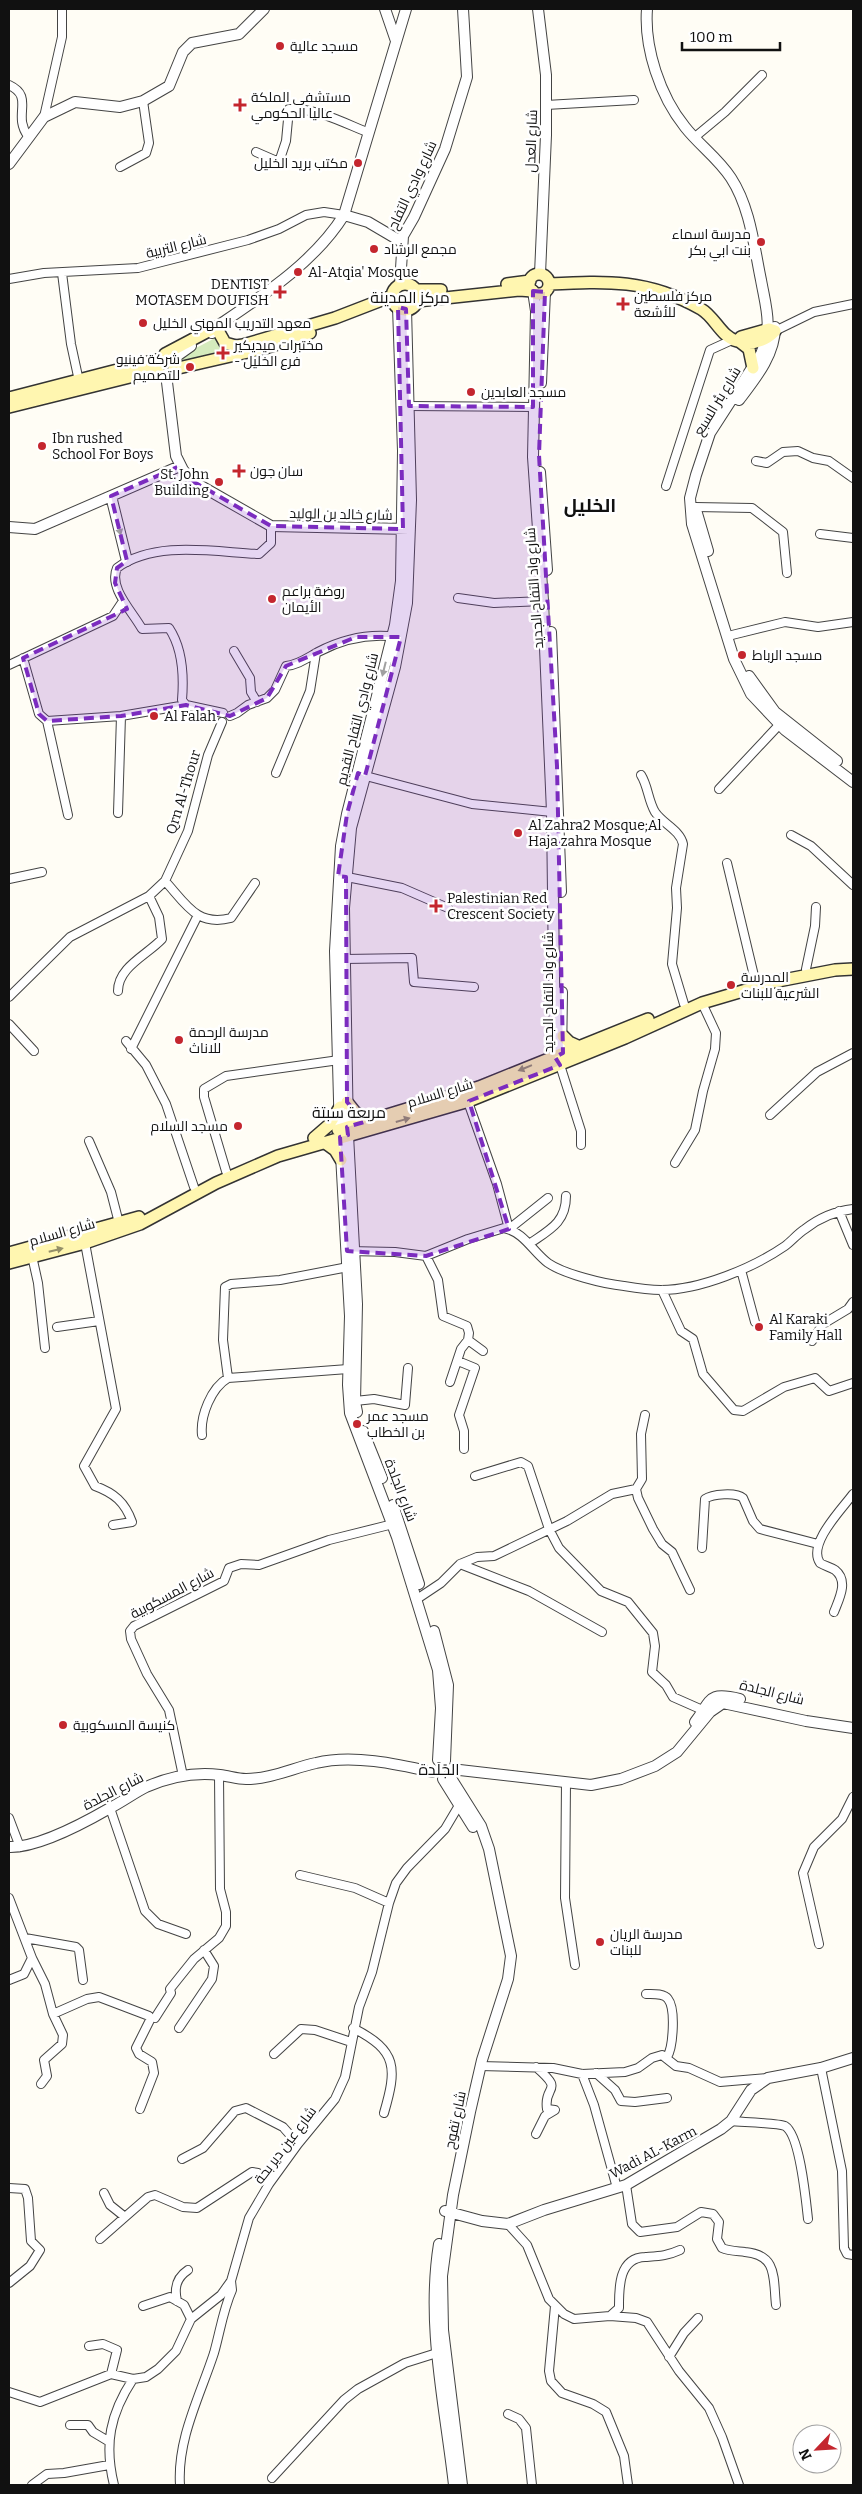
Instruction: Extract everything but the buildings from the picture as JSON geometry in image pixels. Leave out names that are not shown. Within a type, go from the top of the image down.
[{"type":"main road","points":[[9,407],[81,385],[166,364],[216,327],[225,343],[231,346],[243,345],[335,318],[398,304],[412,307],[416,296],[428,291],[534,282],[548,278],[547,288]]},
{"type":"main road","points":[[534,282],[539,294],[547,288],[588,281],[624,282],[656,288],[707,313],[736,341],[749,349],[753,368]]},
{"type":"main road","points":[[398,304],[394,290],[400,285],[410,285],[416,296]]},
{"type":"main road","points":[[9,398],[81,385],[104,374],[269,347],[398,304]]},
{"type":"main road","points":[[736,341],[770,333]]},
{"type":"main road","name":"شارع السلام","points":[[9,1263],[85,1243],[154,1218],[210,1187],[262,1162],[319,1140],[469,1101],[580,1047],[684,1004],[754,980],[806,969],[853,962]]},
{"type":"main road","name":"شارع السلام","points":[[344,1132],[368,1121],[459,1093],[559,1058],[702,1003],[773,982],[835,970],[853,969]]},
{"type":"main road","points":[[563,1036],[569,1042],[580,1047]]},
{"type":"main road","points":[[341,1160],[335,1150],[319,1140],[329,1125],[343,1105],[368,1121]]},
{"type":"main road","name":"شارع السلام","points":[[9,1252],[151,1212],[194,1187],[276,1149],[319,1140]]},
{"type":"street","points":[[44,117],[62,38],[62,9]]},
{"type":"street","points":[[9,164],[44,117],[75,102],[120,107],[143,101],[168,86],[183,52],[192,43],[239,34],[264,9]]},
{"type":"street","points":[[385,9],[396,41]]},
{"type":"street","points":[[216,327],[289,274],[323,243],[344,215],[384,76],[406,9]]},
{"type":"street","name":"شارع وادي التفاح","points":[[400,285],[404,231],[414,217],[445,149],[467,77],[463,9]]},
{"type":"street","name":"شارع العدل","points":[[534,282],[546,105],[546,75],[538,9]]},
{"type":"street","name":"شارع بئر السبع","points":[[647,9],[646,21],[650,44],[660,81],[675,113],[738,178],[746,192],[771,301],[770,333],[773,343],[764,365],[735,405],[711,448],[697,495],[696,507],[732,635],[746,672],[775,712],[853,773]]},
{"type":"street","points":[[696,135],[725,112],[762,75]]},
{"type":"street","points":[[9,85],[18,89],[22,95],[21,119],[28,136]]},
{"type":"street","points":[[546,105],[634,100]]},
{"type":"street","points":[[120,167],[146,153],[149,143],[143,101]]},
{"type":"street","points":[[256,152],[279,162],[284,154],[289,109],[300,108],[369,133]]},
{"type":"street","name":"شارع التربية","points":[[9,279],[44,274],[138,268],[248,240],[279,229],[306,215],[324,212],[344,215]]},
{"type":"street","points":[[344,215],[368,222],[402,242]]},
{"type":"street","points":[[62,273],[71,344],[81,385]]},
{"type":"street","name":"شارع واد التفاح الجديد","points":[[534,282],[536,311],[533,407],[535,509],[543,601],[552,812],[559,1058]]},
{"type":"street","name":"شارع واد التفاح الجديد","points":[[547,288],[539,455],[557,748],[563,1036],[559,1058]]},
{"type":"street","name":"شارع وادي التفاح القديم","points":[[398,304],[409,406],[406,529]]},
{"type":"street","name":"شارع وادي التفاح القديم","points":[[343,1105],[339,1060],[335,952],[347,814],[362,775],[407,602],[398,304]]},
{"type":"street","points":[[770,333],[814,312],[853,304]]},
{"type":"street","name":"شارع بئر السبع","points":[[770,333],[753,368],[710,434],[696,475],[690,513],[738,671],[751,694],[779,725],[853,782]]},
{"type":"street","points":[[666,486],[710,350],[736,341]]},
{"type":"street","name":"شارع خالد بن الوليد","points":[[166,364],[173,439],[180,466],[194,482],[271,526],[406,529]]},
{"type":"street","points":[[409,406],[533,407]]},
{"type":"street","points":[[756,461],[767,463],[783,452],[798,450],[812,458],[829,461],[853,478]]},
{"type":"street","points":[[9,527],[35,529],[180,466]]},
{"type":"street","points":[[112,496],[127,561],[117,568],[114,573],[115,583],[123,601],[130,608],[142,628],[169,628],[176,638],[184,677],[182,700],[186,704]]},
{"type":"street","points":[[696,507],[752,508],[783,532],[787,573]]},
{"type":"street","name":"شارع خالد بن الوليد","points":[[127,561],[156,553],[183,550],[259,554],[271,543],[271,526]]},
{"type":"street","points":[[820,534],[853,538]]},
{"type":"street","points":[[458,598],[494,603],[543,601]]},
{"type":"street","points":[[113,616],[123,601]]},
{"type":"street","points":[[9,666],[130,608]]},
{"type":"street","points":[[732,635],[785,622],[818,627],[853,622]]},
{"type":"street","points":[[47,721],[121,716],[186,704],[227,714],[238,714],[248,705],[267,698],[274,690],[286,666],[295,665],[316,653],[356,637],[397,637]]},
{"type":"street","points":[[234,651],[250,678],[251,692],[257,702]]},
{"type":"street","points":[[276,773],[310,691],[316,653]]},
{"type":"street","points":[[23,658],[39,714],[47,721],[68,815]]},
{"type":"street","name":"Qrn Al-Thour","points":[[9,998],[70,937],[149,896],[165,881],[188,831],[208,755],[222,722],[229,722],[227,714]]},
{"type":"street","points":[[118,814],[121,716]]},
{"type":"street","points":[[719,789],[779,725]]},
{"type":"street","points":[[362,775],[472,804],[552,812]]},
{"type":"street","points":[[641,775],[645,782],[649,802],[656,813],[682,838],[683,844],[680,853],[676,888],[677,908],[672,964],[684,1004]]},
{"type":"street","points":[[791,835],[811,846],[853,885]]},
{"type":"street","points":[[727,863],[754,980]]},
{"type":"street","points":[[9,878],[42,872]]},
{"type":"street","points":[[342,876],[402,888],[448,908]]},
{"type":"street","name":"شارع وادي التفاح القديم","points":[[342,876],[344,1132]]},
{"type":"street","points":[[165,881],[197,917],[217,922],[231,918],[255,883]]},
{"type":"street","points":[[118,991],[118,982],[128,968],[162,938],[159,916],[149,896]]},
{"type":"street","points":[[806,969],[815,926],[816,907]]},
{"type":"street","points":[[131,1049],[197,917]]},
{"type":"street","points":[[344,959],[412,958],[414,982],[474,987]]},
{"type":"street","points":[[675,1163],[695,1130],[702,1092],[716,1049],[716,1033],[702,1003]]},
{"type":"street","points":[[9,1024],[34,1051]]},
{"type":"street","points":[[126,1041],[146,1065],[166,1104],[194,1187]]},
{"type":"street","points":[[770,1115],[818,1072],[853,1053]]},
{"type":"street","points":[[559,1058],[581,1131],[582,1145]]},
{"type":"street","points":[[226,1171],[204,1097],[204,1089],[226,1076],[339,1060]]},
{"type":"street","points":[[459,1093],[469,1101],[497,1184],[509,1229]]},
{"type":"street","name":"شارع الجلدة","points":[[344,1132],[341,1160],[358,1328],[355,1401],[362,1430],[443,1660],[448,1685],[441,1769]]},
{"type":"street","name":"شارع الجلدة","points":[[344,1132],[351,1252],[348,1267],[350,1413],[396,1523]]},
{"type":"street","points":[[89,1141],[112,1192],[119,1222]]},
{"type":"street","points":[[529,1244],[562,1218],[566,1208],[566,1196]]},
{"type":"street","points":[[509,1229],[548,1198]]},
{"type":"street","points":[[351,1252],[395,1252],[426,1256],[468,1239],[504,1228],[509,1229],[529,1244],[543,1260],[565,1272],[621,1286],[662,1290],[696,1285],[741,1270],[785,1246],[804,1229],[839,1211],[853,1209]]},
{"type":"street","points":[[839,1211],[853,1245]]},
{"type":"street","points":[[85,1243],[116,1409],[84,1466],[95,1486],[111,1492],[128,1510],[132,1522],[114,1525]]},
{"type":"street","points":[[32,1256],[38,1283],[45,1348]]},
{"type":"street","points":[[426,1256],[438,1280],[443,1316],[467,1326],[470,1333],[468,1340],[461,1349],[450,1382]]},
{"type":"street","points":[[228,1378],[223,1340],[222,1309],[225,1287],[231,1284],[280,1280],[348,1267]]},
{"type":"street","points":[[741,1270],[755,1322]]},
{"type":"street","points":[[662,1290],[681,1331],[692,1339],[703,1374],[734,1410],[744,1411],[784,1387],[815,1378],[829,1391],[853,1383]]},
{"type":"street","points":[[812,1341],[824,1324],[848,1309],[853,1302]]},
{"type":"street","points":[[57,1326],[99,1321]]},
{"type":"street","points":[[468,1340],[483,1351]]},
{"type":"street","points":[[458,1361],[475,1368],[459,1415],[464,1431],[464,1449]]},
{"type":"street","points":[[355,1401],[374,1399],[405,1405],[408,1368]]},
{"type":"street","points":[[202,1435],[201,1422],[211,1398],[221,1382],[228,1378],[348,1369]]},
{"type":"street","points":[[419,1596],[441,1583],[460,1564],[477,1558],[494,1556],[549,1530],[612,1494],[636,1488],[642,1479],[641,1434],[645,1415]]},
{"type":"street","points":[[475,1476],[521,1462],[528,1466],[549,1530],[558,1548],[601,1591],[628,1602],[653,1633],[656,1640],[652,1672],[654,1675],[666,1685],[673,1697],[706,1711]]},
{"type":"street","points":[[636,1488],[638,1498],[653,1530],[662,1544],[672,1552],[690,1590]]},
{"type":"street","points":[[834,1612],[842,1588],[842,1582],[837,1572],[818,1561],[816,1555],[818,1544],[853,1494]]},
{"type":"street","points":[[702,1548],[705,1499],[708,1497],[736,1495],[743,1498],[753,1521],[760,1529],[818,1544]]},
{"type":"street","name":"شارع المسكوبية","points":[[183,1776],[170,1710],[147,1674],[131,1639],[130,1631],[134,1626],[224,1580],[229,1568],[241,1564],[258,1565],[329,1540],[396,1523]]},
{"type":"street","points":[[460,1564],[529,1591],[602,1632]]},
{"type":"street","name":"شارع الجلدة","points":[[9,1847],[20,1847],[63,1831],[110,1808],[146,1787],[183,1776],[219,1775],[245,1779],[264,1778],[318,1762],[340,1760],[566,1782],[609,1777],[653,1762],[670,1751],[706,1711],[710,1700],[727,1696],[853,1726]]},
{"type":"street","points":[[441,1769],[462,1801],[481,1845],[505,1959],[500,1986],[477,2058],[434,2277],[454,2485]]},
{"type":"street","points":[[155,2018],[171,1993],[170,1989],[204,1950],[222,1934],[227,1921],[220,1889],[219,1775]]},
{"type":"street","points":[[566,1782],[565,1898],[575,1965]]},
{"type":"street","points":[[819,1944],[803,1873],[814,1847],[842,1819],[853,1797]]},
{"type":"street","name":"شارع عين دير بحة","points":[[133,2379],[146,2377],[176,2351],[191,2319],[221,2294],[231,2281],[249,2218],[269,2184],[298,2144],[335,2099],[345,2077],[353,2028],[372,1972],[389,1903],[396,1883],[407,1868],[446,1829],[462,1801]]},
{"type":"street","name":"شارع تفوح","points":[[447,2211],[480,2066],[508,1979],[510,1956],[489,1849],[480,1826],[462,1801]]},
{"type":"street","points":[[110,1808],[145,1911],[158,1924],[186,1934]]},
{"type":"street","points":[[9,1818],[20,1847]]},
{"type":"street","points":[[300,1875],[355,1888],[389,1903]]},
{"type":"street","points":[[9,1898],[32,1958],[45,1984],[53,2014],[64,2038],[60,2045],[44,2060],[46,2077],[40,2084]]},
{"type":"street","points":[[25,1938],[76,1947],[79,1950],[83,1980]]},
{"type":"street","points":[[179,2028],[212,1979],[214,1966],[204,1950]]},
{"type":"street","points":[[9,1980],[24,1974],[32,1958]]},
{"type":"street","points":[[646,1994],[663,1995],[668,1998],[671,2006],[673,2022],[671,2051],[667,2057]]},
{"type":"street","points":[[53,2014],[99,1997],[149,2017],[150,2021],[136,2048],[139,2054],[152,2062],[154,2073],[140,2109]]},
{"type":"street","points":[[274,2054],[295,2033],[306,2028],[350,2042]]},
{"type":"street","points":[[353,2028],[375,2039],[386,2050],[392,2084],[384,2113]]},
{"type":"street","points":[[480,2066],[553,2068],[582,2074],[629,2072],[652,2058],[661,2055],[667,2057],[676,2066],[689,2068],[720,2082],[768,2078]]},
{"type":"street","name":"Wadi AL-Karm","points":[[447,2211],[482,2221],[508,2224],[544,2210],[621,2187],[721,2130],[731,2121],[751,2090],[768,2078],[821,2068],[853,2058]]},
{"type":"street","points":[[536,2067],[550,2080],[553,2088],[547,2100],[547,2109],[555,2110],[545,2116],[536,2134]]},
{"type":"street","points":[[821,2068],[842,2171],[844,2250],[847,2254],[853,2255]]},
{"type":"street","points":[[596,2073],[615,2090],[621,2101],[636,2102],[668,2098]]},
{"type":"street","points":[[582,2074],[594,2105],[632,2224],[638,2232],[677,2226],[701,2212],[713,2214],[719,2222],[716,2239],[720,2247],[726,2250],[759,2254],[768,2261],[772,2269],[776,2305]]},
{"type":"street","points":[[182,2159],[203,2148],[235,2111],[246,2108],[284,2127],[298,2144]]},
{"type":"street","points":[[731,2121],[780,2125],[790,2131],[802,2173],[808,2219]]},
{"type":"street","points":[[100,2239],[148,2197],[155,2195],[183,2207],[197,2208],[252,2172],[258,2173],[269,2184]]},
{"type":"street","points":[[9,2188],[24,2189],[28,2198],[31,2242],[40,2250],[30,2266],[9,2283]]},
{"type":"street","points":[[104,2193],[110,2205],[125,2216]]},
{"type":"street","points":[[508,2224],[527,2245],[548,2296],[555,2306],[574,2319],[610,2316],[636,2318],[647,2322],[669,2357],[709,2408],[722,2437],[739,2485]]},
{"type":"street","points":[[610,2316],[620,2308],[620,2280],[630,2263],[643,2256],[665,2257],[680,2250]]},
{"type":"street","points":[[177,2301],[174,2290],[177,2282],[188,2270]]},
{"type":"street","points":[[180,2485],[179,2468],[190,2420],[214,2352],[232,2290],[231,2281]]},
{"type":"street","points":[[143,2306],[170,2297],[184,2306],[191,2319]]},
{"type":"street","points":[[555,2306],[549,2371],[551,2381],[562,2393],[594,2404],[606,2412],[624,2456],[628,2485]]},
{"type":"street","points":[[669,2357],[684,2333],[698,2318]]},
{"type":"street","points":[[88,2346],[103,2344],[117,2350],[111,2374]]},
{"type":"street","points":[[272,2478],[344,2400],[358,2389],[405,2363],[441,2352]]},
{"type":"street","points":[[441,2352],[462,2485]]},
{"type":"street","points":[[9,2392],[40,2402],[111,2374],[133,2379],[121,2396],[108,2441],[109,2464],[114,2485]]},
{"type":"street","points":[[508,2414],[519,2419],[526,2428],[532,2485]]},
{"type":"street","points":[[70,2425],[88,2425],[92,2432],[108,2441]]},
{"type":"street","points":[[32,2485],[47,2474],[64,2473],[109,2464]]},
{"type":"highlighted area","points":[[533,291],[545,292],[539,455],[557,766],[563,1053],[555,1057],[560,1065],[469,1101],[509,1229],[426,1256],[347,1251],[340,1137],[348,1135],[347,1127],[364,1122],[347,1102],[346,877],[338,876],[347,814],[358,773],[365,776],[401,637],[356,637],[286,666],[267,698],[230,716],[186,705],[121,716],[47,721],[39,714],[23,658],[127,609],[115,583],[117,568],[127,561],[111,496],[180,466],[194,482],[271,526],[403,529],[398,307],[406,309],[409,406],[533,407]]},
{"type":"green space","points":[[215,338],[227,349],[227,355],[179,364],[177,362],[179,357]]},
{"type":"place","name":"مسجد عالية","points":[[280,46]]},
{"type":"place","name":"مستشفى الملكة عاليا الحكومي","points":[[240,105]]},
{"type":"place","name":"مكتب بريد الخليل","points":[[358,163]]},
{"type":"place","name":"مدرسة اسماء بنت ابي بكر","points":[[761,242]]},
{"type":"place","name":"مجمع الرشاد","points":[[374,249]]},
{"type":"place","name":"Al-Atqia' Mosque","points":[[298,272]]},
{"type":"place","name":"DENTIST MOTASEM DOUFISH","points":[[280,292]]},
{"type":"place","name":"مركز فلسطين للأشعة","points":[[623,304]]},
{"type":"place","name":"معهد التدريب المهني الخليل","points":[[143,323]]},
{"type":"place","name":"مختبرات ميديكير - فرع الخليل","points":[[223,353]]},
{"type":"place","name":"شركة فينيو للتصميم","points":[[190,367]]},
{"type":"place","name":"مسجد العابدين","points":[[471,392]]},
{"type":"place","name":"Ibn rushed School For Boys","points":[[42,446]]},
{"type":"place","name":"سان جون","points":[[239,471]]},
{"type":"place","name":"St. John Building","points":[[219,482]]},
{"type":"place","name":"روضة براعم الأيمان","points":[[272,599]]},
{"type":"place","name":"مسجد الرباط","points":[[742,655]]},
{"type":"place","name":"Al Falah","points":[[154,716]]},
{"type":"place","name":"Al Zahra2 Mosque;Al Haja zahra Mosque","points":[[518,833]]},
{"type":"place","name":"Palestinian Red Crescent Society","points":[[436,906]]},
{"type":"place","name":"المدرسة الشرعية للبنات","points":[[731,985]]},
{"type":"place","name":"مدرسة الرحمة للاناث","points":[[179,1040]]},
{"type":"place","name":"مسجد السلام","points":[[238,1126]]},
{"type":"place","name":"Al Karaki Family Hall","points":[[759,1327]]},
{"type":"place","name":"مسجد عمر بن الخطاب","points":[[357,1424]]},
{"type":"place","name":"كنيسة المسكوبية","points":[[63,1725]]},
{"type":"place","name":"مدرسة الريان للبنات","points":[[600,1942]]},
{"type":"district","name":"مركز المدينة","points":[[410,297]]},
{"type":"district","name":"الخليل","points":[[590,505]]},
{"type":"district","name":"مربعة سبتة","points":[[349,1112]]},
{"type":"district","name":"الجًلَدة","points":[[439,1769]]}]
